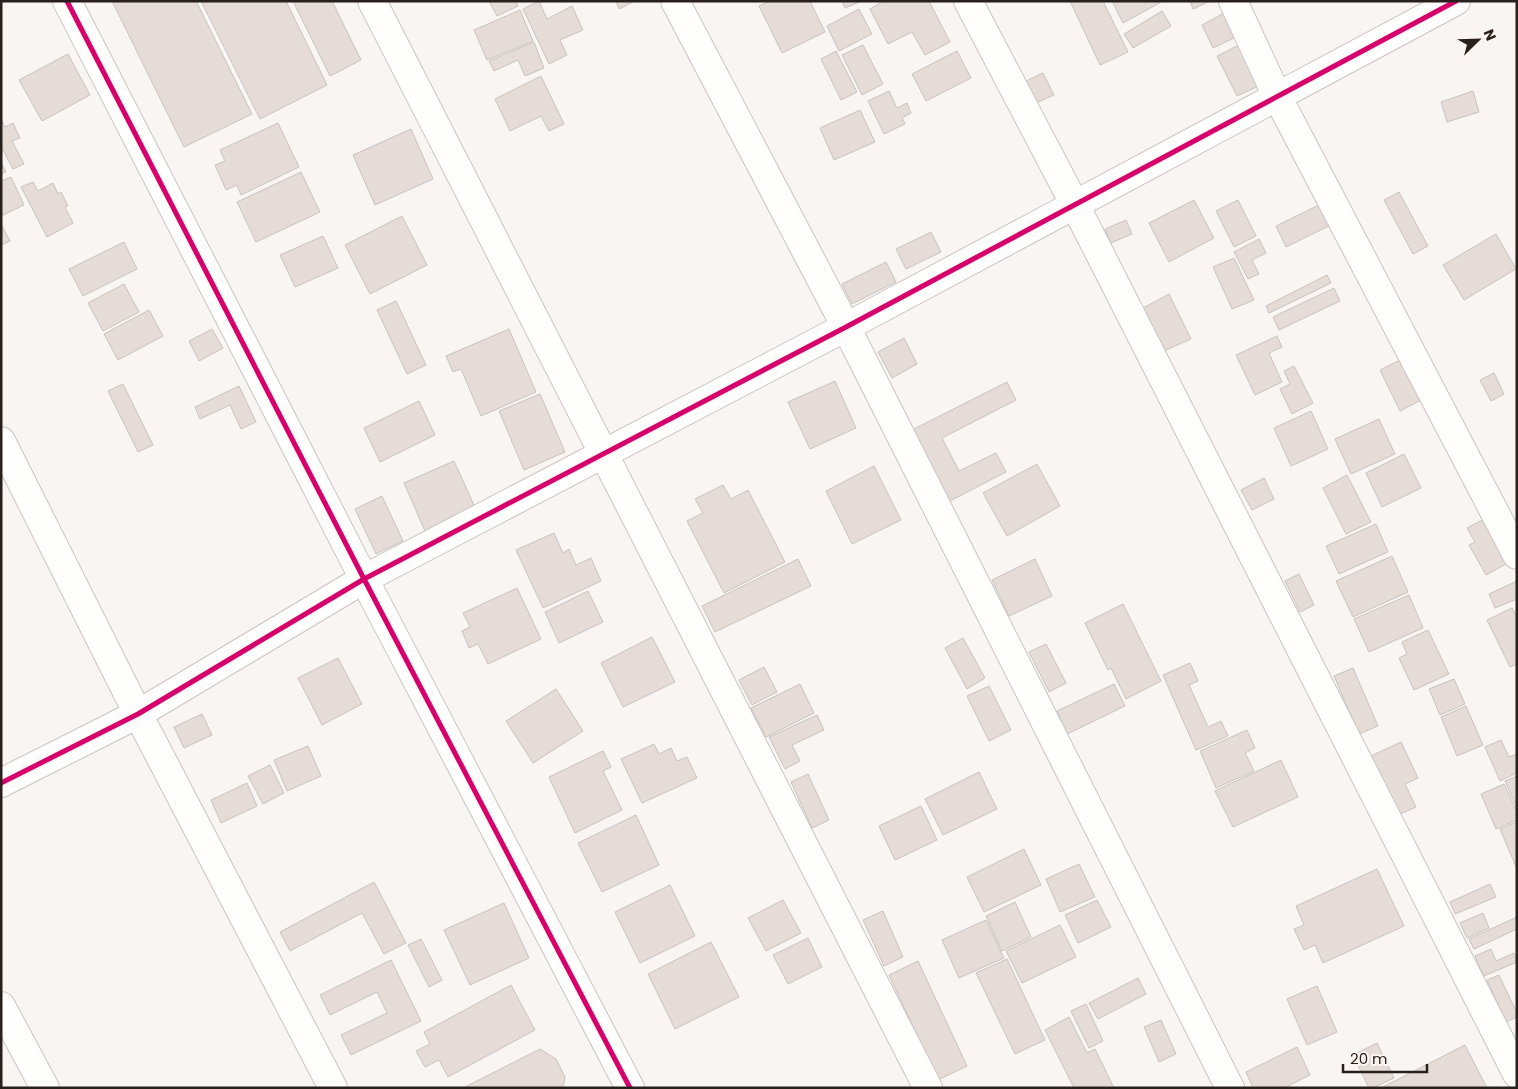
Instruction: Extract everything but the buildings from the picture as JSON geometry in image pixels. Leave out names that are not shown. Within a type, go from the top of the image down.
[{"type":"street","points":[[67,1],[364,579],[630,1088]]},
{"type":"street","points":[[372,1],[928,1088]]},
{"type":"street","points":[[675,1],[846,327],[1230,1088]]},
{"type":"street","points":[[968,1],[1075,205],[1517,1074]]},
{"type":"street","points":[[1232,1],[1277,96],[1517,555]]},
{"type":"street","points":[[1,783],[138,714],[364,579],[846,327],[1456,1]]},
{"type":"street","points":[[1,442],[138,714],[333,1088]]},
{"type":"street","points":[[1,1006],[45,1088]]},
{"type":"cycle path","points":[[67,1],[364,579],[630,1088]]},
{"type":"cycle path","points":[[1,783],[138,714],[364,579],[846,327],[1456,1]]}]
